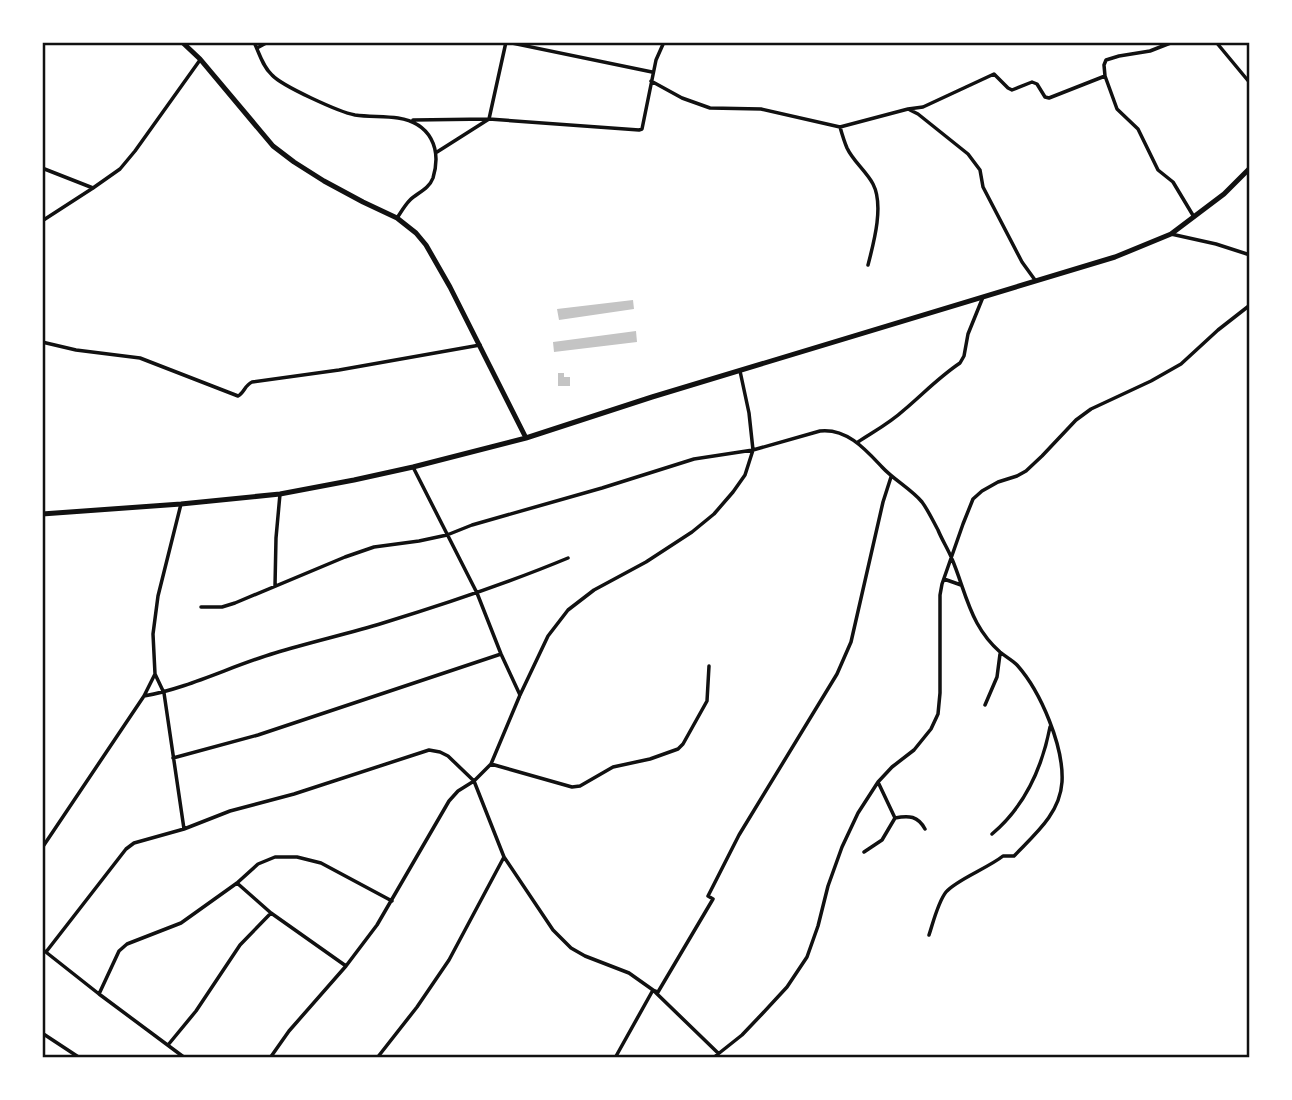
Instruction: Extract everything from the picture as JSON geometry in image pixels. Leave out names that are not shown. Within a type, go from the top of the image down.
[{"type":"highway","points":[[182,42],[200,59],[273,146],[293,162],[343,192],[397,218],[416,233],[450,287],[526,438]]},
{"type":"highway","points":[[42,514],[280,494],[413,467],[526,438],[984,295],[1115,257],[1171,234],[1224,194],[1250,167]]},
{"type":"street","points":[[254,42],[273,78],[289,87],[343,111],[356,115],[400,118],[415,123],[426,131],[436,152],[432,179],[429,185],[408,201],[397,218]]},
{"type":"street","points":[[257,48],[268,42]]},
{"type":"street","points":[[436,152],[489,119],[506,42],[653,72]]},
{"type":"street","points":[[407,121],[489,119],[639,131],[642,130],[653,72],[664,42]]},
{"type":"street","points":[[1172,42],[1150,51],[1106,60],[1105,76],[1117,109],[1138,129],[1158,170],[1173,182],[1194,217]]},
{"type":"street","points":[[1216,42],[1250,83]]},
{"type":"street","points":[[42,221],[120,169],[200,59]]},
{"type":"street","points":[[651,81],[682,98],[710,108],[761,109],[840,127],[923,107],[994,74],[1012,90],[1032,82],[1037,83],[1049,99],[1105,76]]},
{"type":"street","points":[[908,109],[968,154],[980,170],[983,187],[1022,262],[1035,280]]},
{"type":"street","points":[[840,127],[847,149],[873,183],[877,194],[877,221],[868,265]]},
{"type":"street","points":[[42,168],[93,188]]},
{"type":"street","points":[[1171,234],[1250,255]]},
{"type":"street","points":[[858,442],[891,421],[960,363],[968,334],[984,295]]},
{"type":"street","points":[[713,1058],[742,1035],[779,996],[807,957],[842,847],[858,813],[878,782],[914,750],[931,729],[937,713],[941,683],[940,595],[974,499],[998,482],[1026,471],[1091,408],[1181,364],[1250,305]]},
{"type":"street","points":[[42,342],[76,350],[140,358],[238,396],[252,382],[480,345]]},
{"type":"street","points":[[270,1058],[289,1031],[346,966],[377,925],[449,800],[491,764],[548,636],[568,610],[594,590],[646,562],[692,532],[714,514],[745,475],[753,450],[740,371]]},
{"type":"street","points":[[201,607],[222,607],[374,547],[447,535],[472,525],[694,459],[753,450],[828,430],[839,433],[858,442],[891,477],[923,503],[952,559],[976,622],[988,639],[1027,677],[1051,725],[1061,764],[1062,783],[1058,803],[1045,824],[1014,856],[1003,856],[945,893],[929,935]]},
{"type":"street","points":[[413,467],[477,593],[520,695]]},
{"type":"street","points":[[653,990],[658,992],[713,899],[708,897],[739,835],[836,674],[850,642],[891,477]]},
{"type":"street","points":[[275,587],[280,494]]},
{"type":"street","points":[[181,504],[158,596],[153,634],[155,674],[164,692],[184,830]]},
{"type":"street","points":[[144,696],[477,593],[568,558]]},
{"type":"street","points":[[944,579],[961,585]]},
{"type":"street","points":[[985,705],[998,677],[1001,653]]},
{"type":"street","points":[[173,758],[258,735],[502,654]]},
{"type":"street","points":[[491,764],[572,787],[580,786],[613,767],[650,759],[678,749],[707,701],[709,666]]},
{"type":"street","points":[[42,848],[144,696],[155,674]]},
{"type":"street","points":[[992,834],[1007,821],[1019,805],[1034,778],[1046,748],[1051,725]]},
{"type":"street","points":[[185,1058],[44,951],[125,849],[134,843],[184,830],[230,811],[429,750],[440,751],[448,756],[474,781],[504,857],[553,930],[571,948],[629,973],[653,990],[718,1053]]},
{"type":"street","points":[[878,782],[895,818]]},
{"type":"street","points":[[895,818],[912,816],[920,821],[925,829]]},
{"type":"street","points":[[863,852],[882,840],[895,818]]},
{"type":"street","points":[[99,994],[119,951],[127,944],[181,923],[237,883],[258,864],[275,858],[297,857],[321,863],[392,901]]},
{"type":"street","points":[[377,1058],[449,960],[504,857]]},
{"type":"street","points":[[237,883],[271,913],[346,966]]},
{"type":"street","points":[[169,1045],[196,1011],[240,945],[271,913]]},
{"type":"street","points":[[615,1058],[653,990]]},
{"type":"street","points":[[42,1033],[80,1058]]},
{"type":"building","points":[[633,300],[634,309],[559,320],[557,309]]},
{"type":"building","points":[[636,331],[637,342],[554,352],[553,342]]},
{"type":"building","points":[[558,373],[570,377],[570,386],[558,386]]}]
